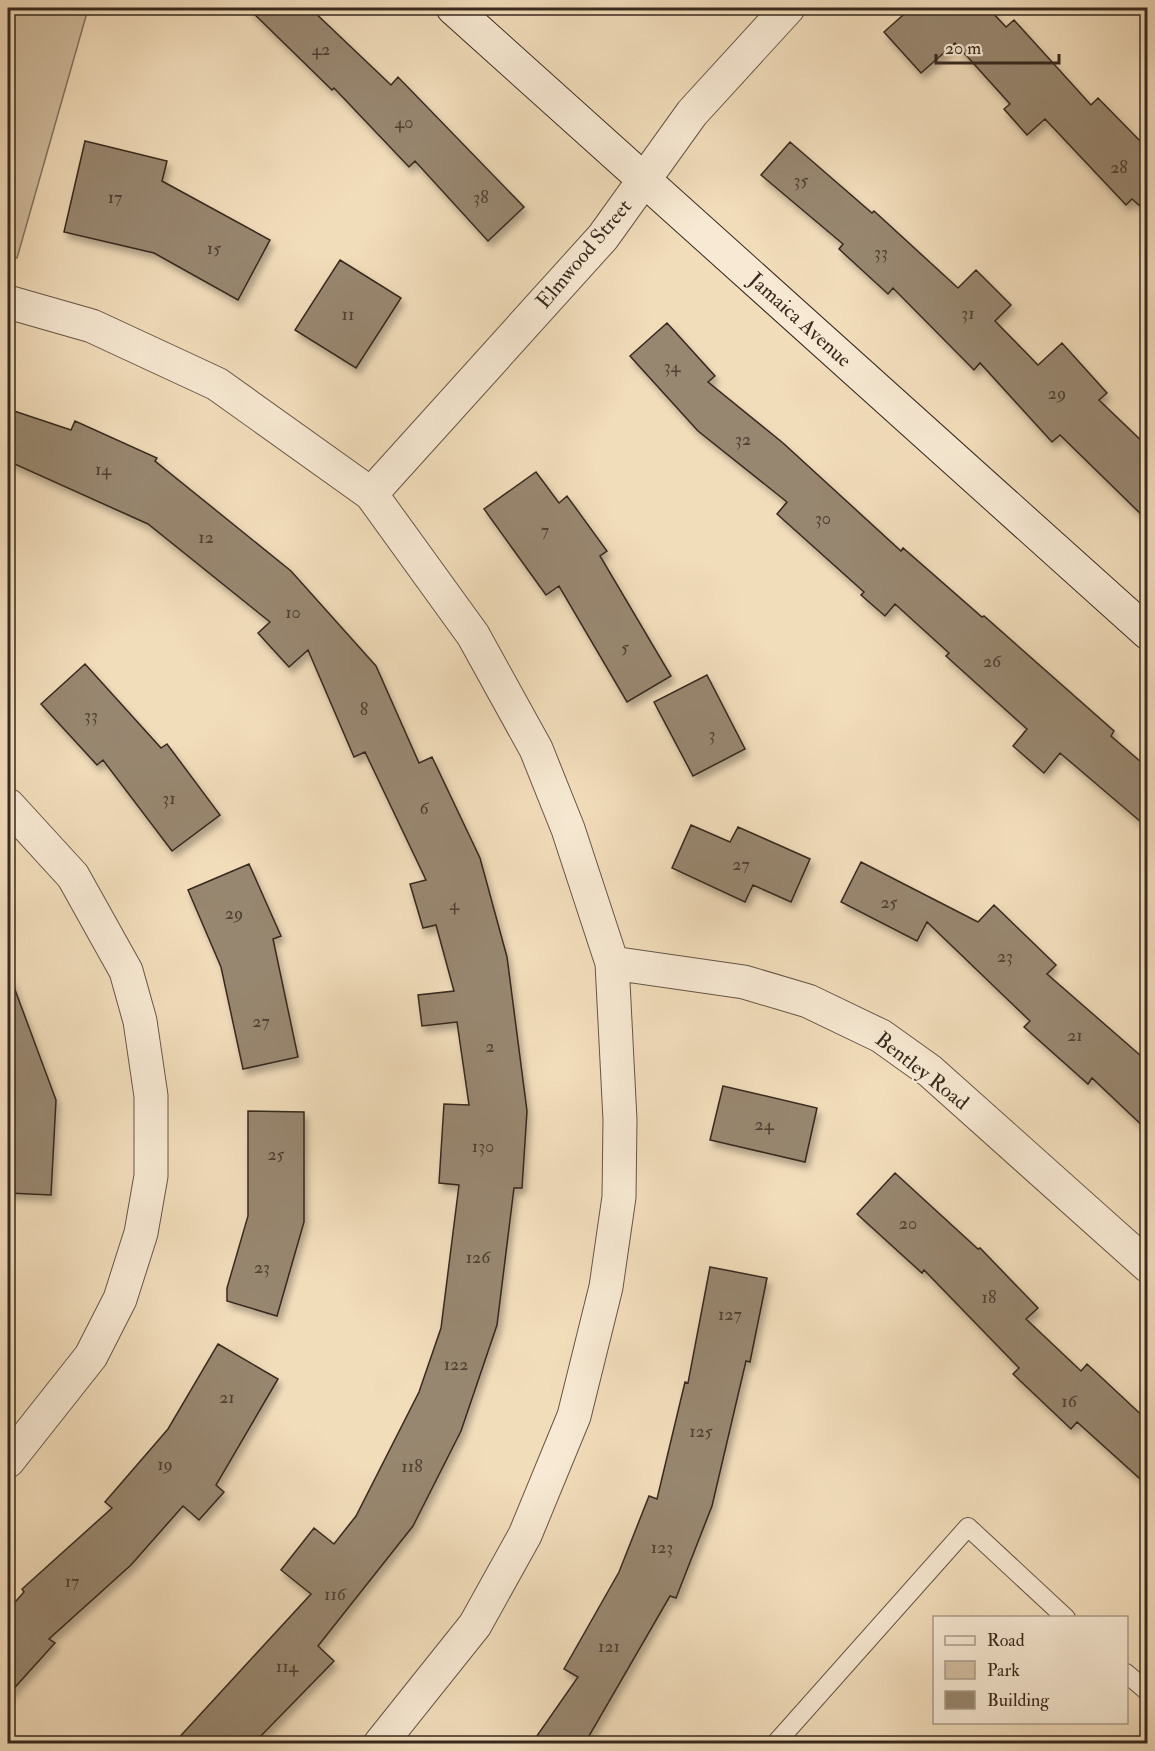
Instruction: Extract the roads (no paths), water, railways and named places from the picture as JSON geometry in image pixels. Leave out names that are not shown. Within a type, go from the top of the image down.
[{"type":"street","name":"Jamaica Avenue","points":[[453,8],[1148,633]]},
{"type":"street","name":"Elmwood Street","points":[[371,494],[603,237],[692,113],[788,8]]},
{"type":"street","points":[[8,303],[92,326],[217,384],[371,494],[473,635],[536,749],[568,830],[612,963],[620,1120],[619,1197],[606,1287],[574,1416],[525,1535],[475,1624],[380,1743]]},
{"type":"street","points":[[8,805],[73,876],[126,972],[140,1022],[151,1107],[151,1176],[141,1233],[120,1299],[92,1356],[8,1461]]},
{"type":"street","name":"Bentley Road","points":[[612,963],[744,982],[808,1001],[881,1036],[930,1071],[1148,1266]]},
{"type":"lane","points":[[775,1743],[968,1527],[1065,1616]]},
{"type":"lane","points":[[1128,1675],[1148,1692]]}]
